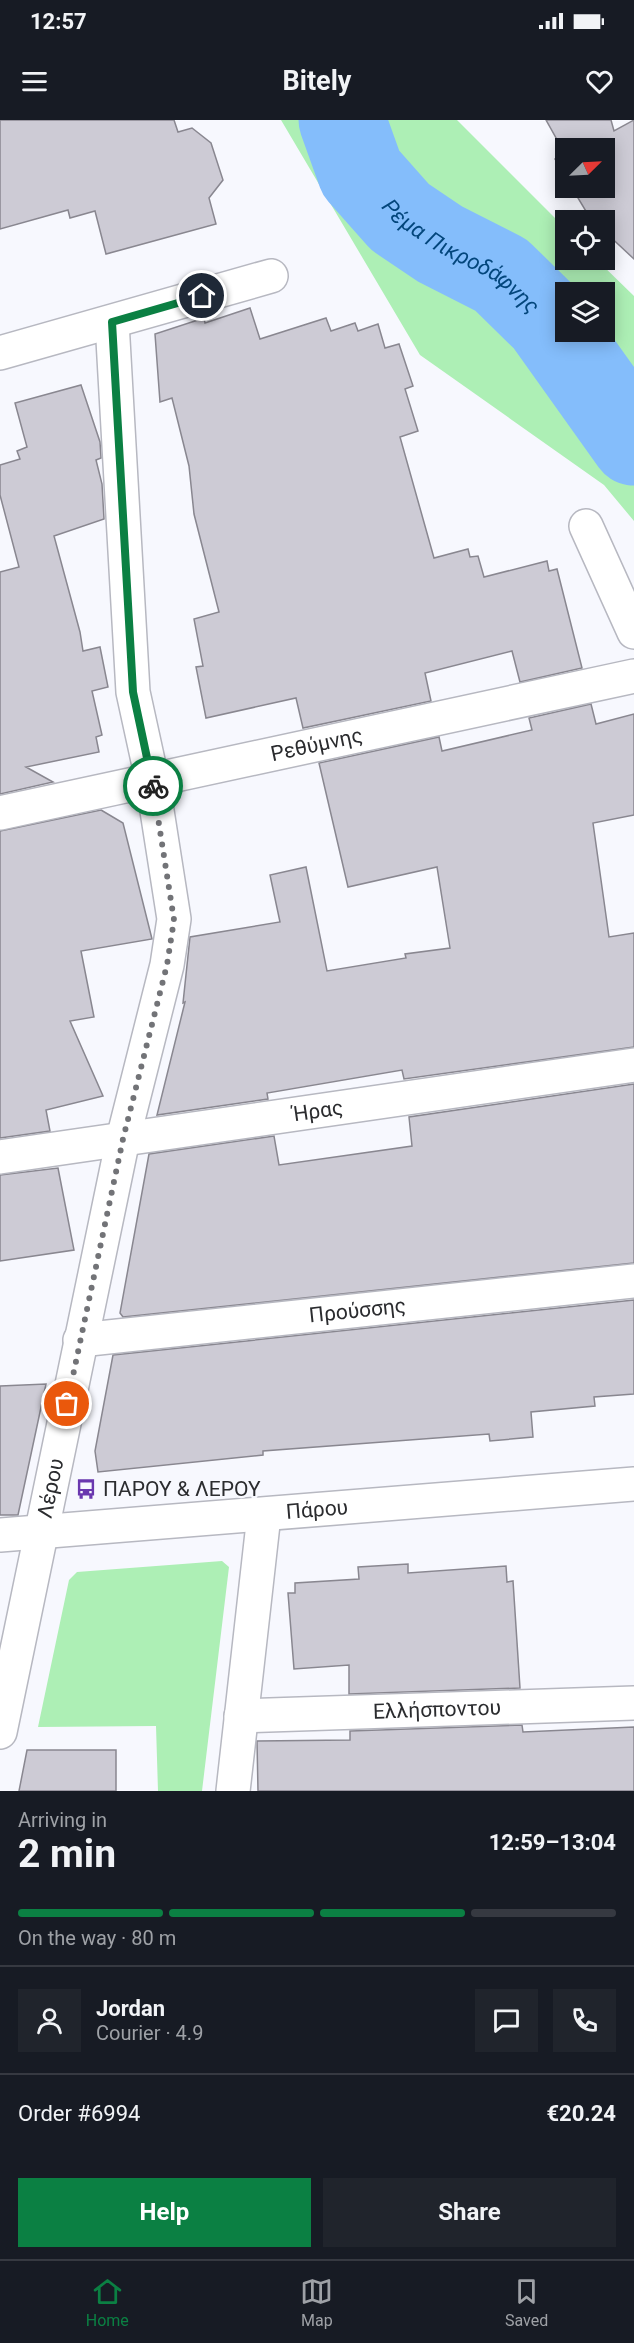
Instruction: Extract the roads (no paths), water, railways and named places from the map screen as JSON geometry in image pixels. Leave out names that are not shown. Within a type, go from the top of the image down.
[{"type":"street","points":[[0,353],[271,276]]},
{"type":"street","name":"Λέρου","points":[[0,1732],[123,1139],[167,965],[174,920],[152,779],[133,692],[112,322]]},
{"type":"street","points":[[586,526],[634,632]]},
{"type":"street","name":"Ρεθύμνης","points":[[0,813],[634,676]]},
{"type":"street","name":"Ήρας","points":[[0,1157],[634,1065]]},
{"type":"street","name":"Προύσσης","points":[[80,1340],[634,1281]]},
{"type":"street","name":"Πάρου","points":[[0,1535],[634,1484]]},
{"type":"street","points":[[233,1791],[264,1515]]},
{"type":"street","name":"Ελλήσποντου","points":[[242,1716],[634,1703]]},
{"type":"waterway","name":"Ρέμα Πικροδάφνης","points":[[342,120],[361,173],[400,217],[440,244],[501,275],[547,320],[634,442]]},
{"type":"place","name":"ΠΑΡΟΥ & ΛΕΡΟΥ","points":[[86,1489]]}]
